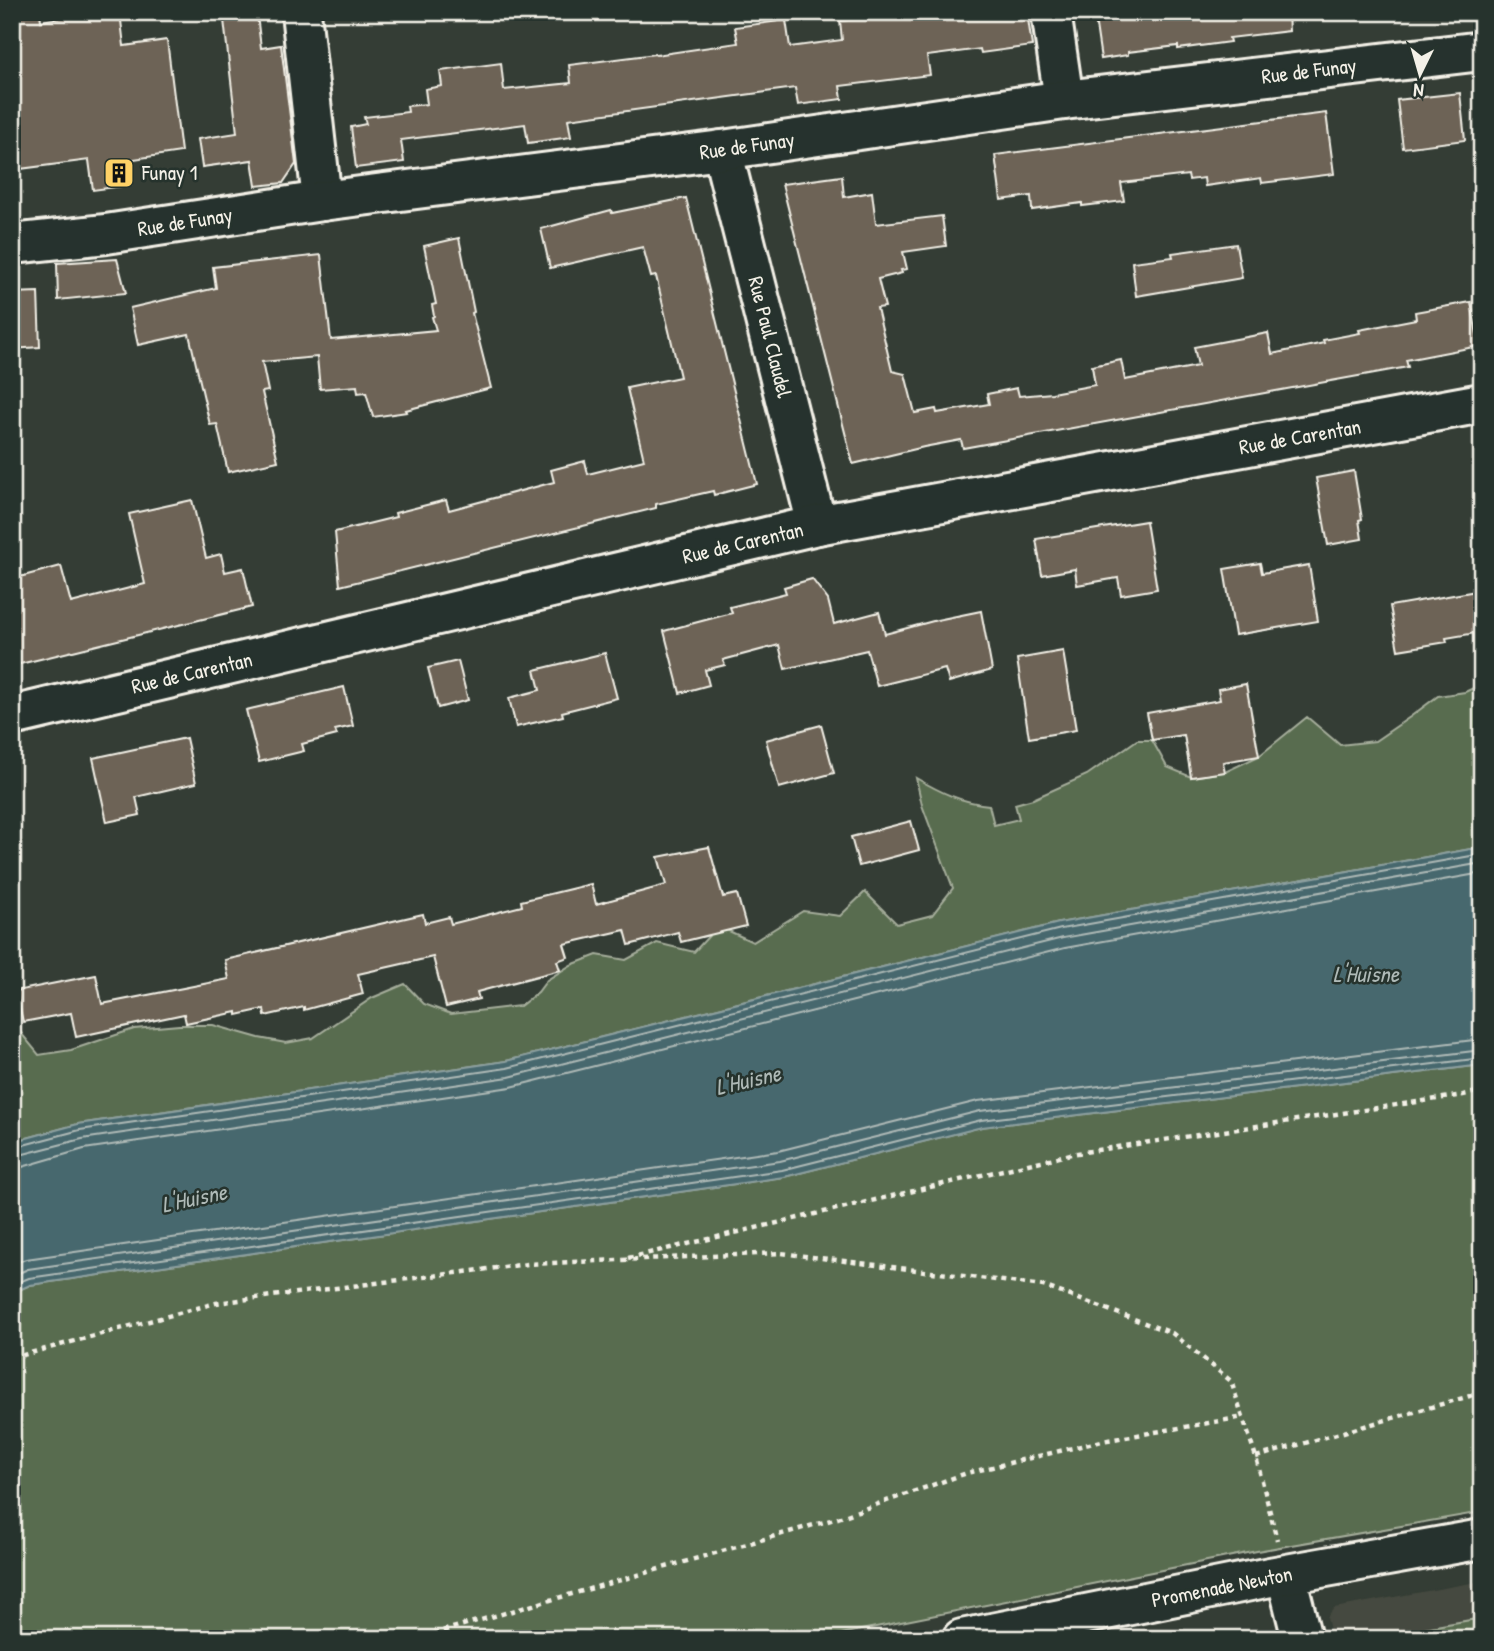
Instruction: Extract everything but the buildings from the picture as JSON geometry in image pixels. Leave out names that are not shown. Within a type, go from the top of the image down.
[{"type":"street","points":[[301,12],[322,201]]},
{"type":"street","points":[[1051,12],[1064,100]]},
{"type":"street","name":"Rue de Funay","points":[[12,243],[106,234],[322,201],[722,150],[1064,100],[1482,51]]},
{"type":"street","name":"Rue Paul Claudel","points":[[722,150],[817,525]]},
{"type":"street","name":"Rue de Carentan","points":[[12,716],[817,525],[1482,403]]},
{"type":"street","name":"Promenade Newton","points":[[962,1639],[1482,1539]]},
{"type":"street","points":[[1286,1575],[1302,1639]]},
{"type":"path","points":[[617,1260],[1071,1154],[1482,1091]]},
{"type":"path","points":[[12,1357],[216,1303],[528,1264],[780,1253],[1043,1286],[1172,1333],[1231,1381],[1256,1457],[1286,1575]]},
{"type":"path","points":[[1256,1457],[1482,1391]]},
{"type":"path","points":[[414,1639],[838,1518],[967,1473],[1102,1441],[1244,1417]]},
{"type":"shaded area","points":[[1482,1581],[1482,1639],[1332,1639],[1327,1617],[1334,1608]]},
{"type":"green space","points":[[1482,684],[1482,847],[1059,923],[506,1061],[78,1124],[12,1142],[12,1022],[39,1055],[71,1050],[134,1029],[179,1025],[213,1025],[286,1043],[313,1038],[372,998],[405,984],[424,1004],[451,1014],[520,1006],[538,992],[547,980],[571,965],[597,955],[626,960],[657,943],[694,952],[718,926],[753,942],[803,911],[840,916],[865,892],[897,924],[932,915],[953,888],[922,805],[916,778],[951,796],[989,805],[994,825],[1019,819],[1015,804],[1087,775],[1137,740],[1152,740],[1167,767],[1191,777],[1225,772],[1259,756],[1307,717],[1340,745],[1375,741],[1438,696],[1465,692]]},
{"type":"green space","points":[[1482,1065],[1482,1512],[1257,1551],[816,1639],[12,1639],[12,1293],[30,1285],[784,1177],[981,1127]]},
{"type":"green space","points":[[1482,1618],[1482,1639],[1361,1639]]},
{"type":"water","name":"L'Huisne","points":[[1482,847],[1482,1065],[982,1127],[784,1177],[30,1285],[12,1293],[12,1142],[78,1124],[506,1061],[1059,923]]},
{"type":"place","name":"Funay 1","points":[[119,173]]}]
